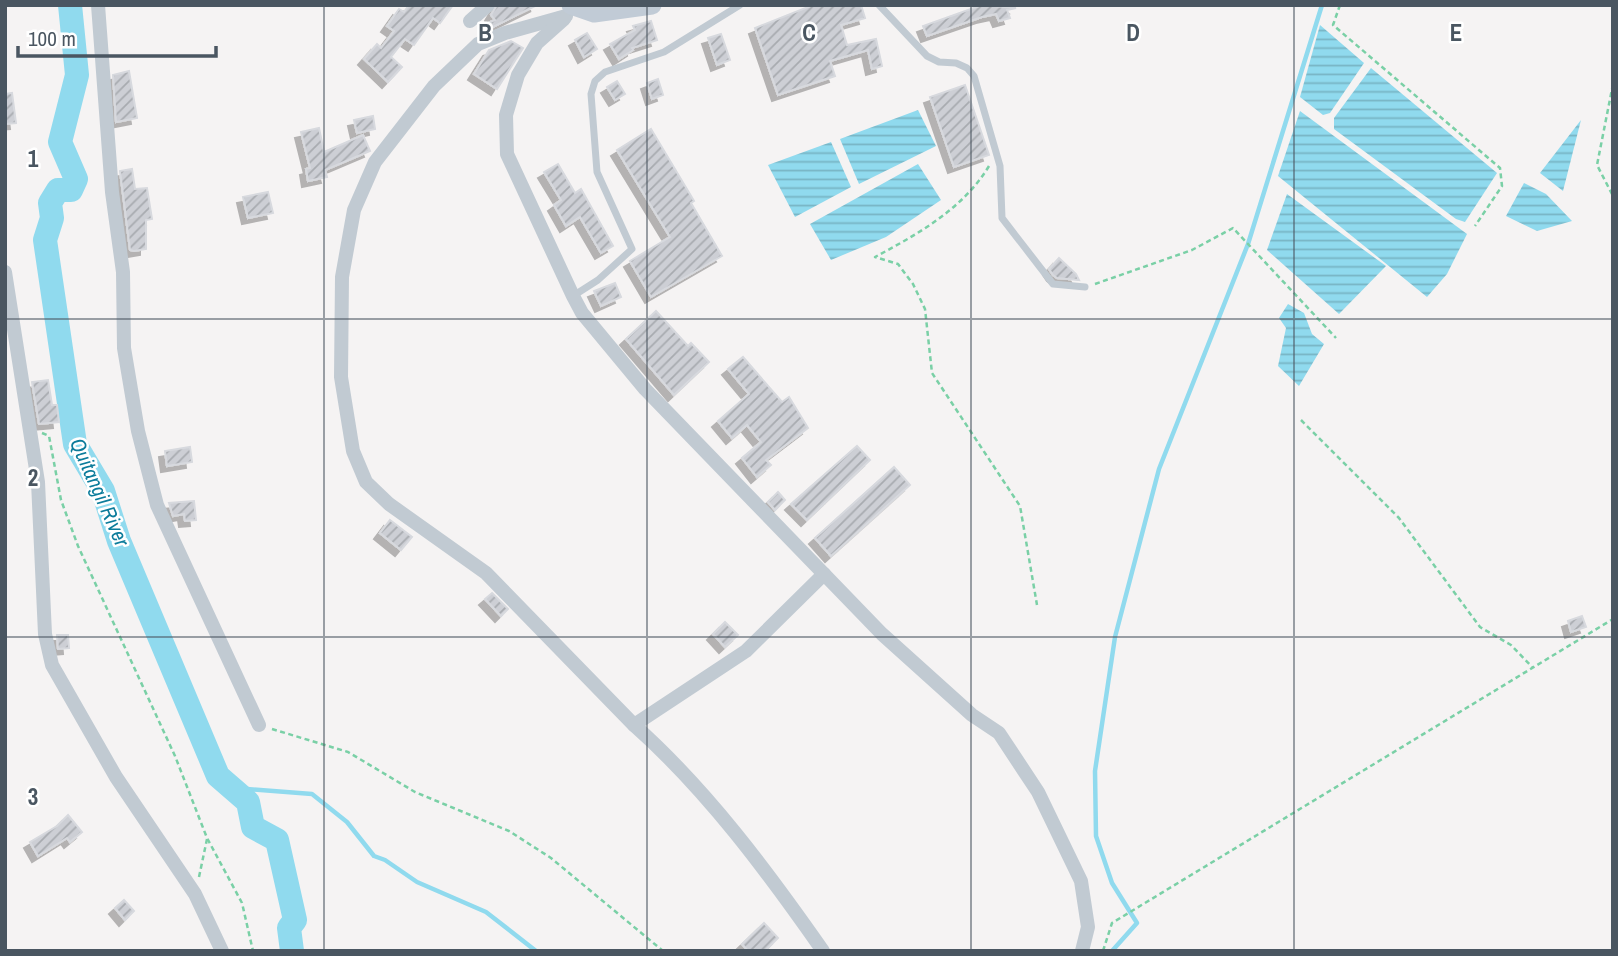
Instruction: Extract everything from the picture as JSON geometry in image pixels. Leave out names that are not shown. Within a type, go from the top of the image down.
[{"type":"street","points":[[98,5],[112,192],[123,272],[124,348],[138,431],[157,505],[259,725]]},
{"type":"street","points":[[470,21],[488,5]]},
{"type":"street","points":[[652,5],[615,12],[571,10],[478,44],[434,86],[375,162],[354,210],[342,276],[341,377],[353,451],[366,482],[388,504],[486,573],[731,828],[780,890],[823,951]]},
{"type":"street","points":[[571,10],[537,43],[518,75],[506,115],[507,154],[582,313],[645,389],[824,574],[926,675],[972,715],[999,733],[1038,792],[1081,881],[1088,927],[1082,951]]},
{"type":"street","points":[[5,272],[38,482],[45,634],[52,665],[117,777],[195,894],[222,951]]},
{"type":"street","points":[[634,725],[746,651],[824,574]]},
{"type":"lane","points":[[573,296],[598,279],[632,249],[597,172],[592,108],[595,80],[606,72],[664,52],[740,5]]},
{"type":"lane","points":[[879,5],[927,56],[939,62],[956,63],[967,68],[974,76],[1000,166],[1002,218],[1053,284],[1085,287]]},
{"type":"path","points":[[1340,5],[1333,24],[1500,168],[1502,186],[1475,226]]},
{"type":"path","points":[[1613,84],[1597,165],[1613,196]]},
{"type":"path","points":[[996,154],[982,177],[962,199],[914,236],[875,257],[898,264],[913,284],[925,309],[932,373],[1020,506],[1037,605]]},
{"type":"path","points":[[1085,287],[1192,250],[1233,228],[1336,338]]},
{"type":"path","points":[[1301,420],[1399,517],[1480,627],[1511,645],[1533,668]]},
{"type":"path","points":[[31,427],[49,436],[61,500],[78,546],[176,756],[207,838],[242,903],[253,951]]},
{"type":"path","points":[[1103,951],[1112,923],[1613,619]]},
{"type":"path","points":[[259,725],[348,752],[415,792],[509,831],[551,858],[663,951]]},
{"type":"path","points":[[195,894],[207,838]]},
{"type":"water","points":[[1320,25],[1364,63],[1330,113],[1323,115],[1300,97]]},
{"type":"water","points":[[1371,68],[1497,173],[1465,222],[1456,219],[1334,129],[1334,118]]},
{"type":"water","points":[[918,110],[936,146],[859,184],[840,139]]},
{"type":"water","points":[[1300,111],[1467,234],[1447,274],[1427,297],[1278,176]]},
{"type":"water","points":[[1581,120],[1563,191],[1540,173]]},
{"type":"water","points":[[831,142],[851,187],[795,217],[768,165]]},
{"type":"water","points":[[918,164],[941,200],[886,237],[831,260],[810,224]]},
{"type":"water","points":[[1524,183],[1546,194],[1572,221],[1537,231],[1506,216]]},
{"type":"water","points":[[1287,194],[1386,266],[1339,314],[1267,250]]},
{"type":"water","points":[[1288,304],[1304,313],[1312,334],[1324,344],[1299,386],[1278,366],[1286,328],[1279,318]]},
{"type":"building","points":[[409,5],[453,5],[440,23],[433,18],[414,45],[405,39],[391,57],[402,67],[388,82],[364,59],[377,44],[381,48],[394,31],[387,26],[399,9],[404,12]]},
{"type":"building","points":[[497,5],[537,5],[493,27],[490,22],[495,20],[491,15]]},
{"type":"building","points":[[813,5],[861,5],[865,18],[841,25],[847,45],[876,39],[882,66],[872,69],[868,50],[830,61],[835,76],[778,95],[755,28]]},
{"type":"building","points":[[982,5],[1016,8],[1007,10],[1010,18],[999,21],[996,14],[982,17],[927,36],[923,26]]},
{"type":"building","points":[[651,21],[657,40],[632,48],[633,50],[619,59],[610,44],[635,30],[633,26]]},
{"type":"building","points":[[587,33],[597,49],[584,57],[575,40]]},
{"type":"building","points":[[721,34],[730,60],[717,65],[708,38]]},
{"type":"building","points":[[511,41],[523,48],[497,89],[474,74],[489,50]]},
{"type":"building","points":[[129,71],[137,118],[116,122],[113,75]]},
{"type":"building","points":[[658,79],[663,95],[652,99],[647,83]]},
{"type":"building","points":[[617,81],[625,94],[615,100],[607,87]]},
{"type":"building","points":[[965,85],[989,155],[954,167],[930,97]]},
{"type":"building","points":[[12,93],[16,123],[5,124],[5,94]]},
{"type":"building","points":[[373,116],[375,129],[357,133],[354,120]]},
{"type":"building","points":[[319,128],[324,152],[363,135],[370,151],[325,170],[327,177],[308,181],[306,169],[310,168],[301,132]]},
{"type":"building","points":[[651,129],[694,201],[691,203],[722,256],[651,297],[630,261],[670,237],[617,150]]},
{"type":"building","points":[[558,164],[575,193],[581,189],[613,246],[601,253],[580,217],[566,226],[554,205],[561,200],[544,172]]},
{"type":"building","points":[[132,169],[135,189],[147,188],[152,219],[146,220],[146,249],[134,251],[130,250],[120,171]]},
{"type":"building","points":[[268,192],[273,213],[248,218],[243,197]]},
{"type":"building","points":[[1059,258],[1079,280],[1057,278],[1053,275],[1049,269]]},
{"type":"building","points":[[615,283],[621,297],[601,306],[594,291]]},
{"type":"building","points":[[656,311],[688,346],[691,343],[709,362],[674,395],[626,339]]},
{"type":"building","points":[[743,357],[782,402],[789,397],[808,428],[766,460],[771,465],[757,477],[742,458],[761,442],[747,425],[732,438],[718,421],[749,394],[728,369]]},
{"type":"building","points":[[48,380],[52,405],[57,405],[59,422],[39,424],[32,382]]},
{"type":"building","points":[[857,446],[870,460],[807,520],[791,504]]},
{"type":"building","points":[[190,447],[192,462],[167,466],[165,451]]},
{"type":"building","points":[[894,467],[910,485],[831,556],[815,538]]},
{"type":"building","points":[[778,492],[785,500],[775,510],[768,502]]},
{"type":"building","points":[[194,501],[196,520],[185,521],[184,514],[173,516],[169,503]]},
{"type":"building","points":[[390,520],[412,537],[401,550],[380,533]]},
{"type":"building","points":[[492,593],[508,609],[501,616],[485,599]]},
{"type":"building","points":[[1582,616],[1586,627],[1571,632],[1568,621]]},
{"type":"building","points":[[725,622],[738,635],[725,647],[713,634]]},
{"type":"building","points":[[57,635],[68,635],[69,648],[58,649]]},
{"type":"building","points":[[68,815],[82,832],[70,842],[67,838],[38,856],[30,842],[57,826]]},
{"type":"building","points":[[124,900],[134,911],[125,920],[115,908]]},
{"type":"building","points":[[764,923],[778,938],[765,951],[748,951],[742,944]]},
{"type":"waterway","name":"Quitangil River","points":[[70,5],[77,75],[60,142],[76,179],[71,190],[58,190],[50,203],[52,218],[45,240],[75,444],[103,491],[119,541],[218,776],[248,802],[253,827],[277,840],[295,920],[289,928],[292,951]]},
{"type":"waterway","points":[[1112,951],[1137,923],[1112,883],[1096,836],[1095,771],[1115,637],[1159,469],[1248,244],[1322,5]]},
{"type":"waterway","points":[[235,788],[312,794],[347,822],[374,856],[385,860],[417,882],[486,912],[536,951]]}]
